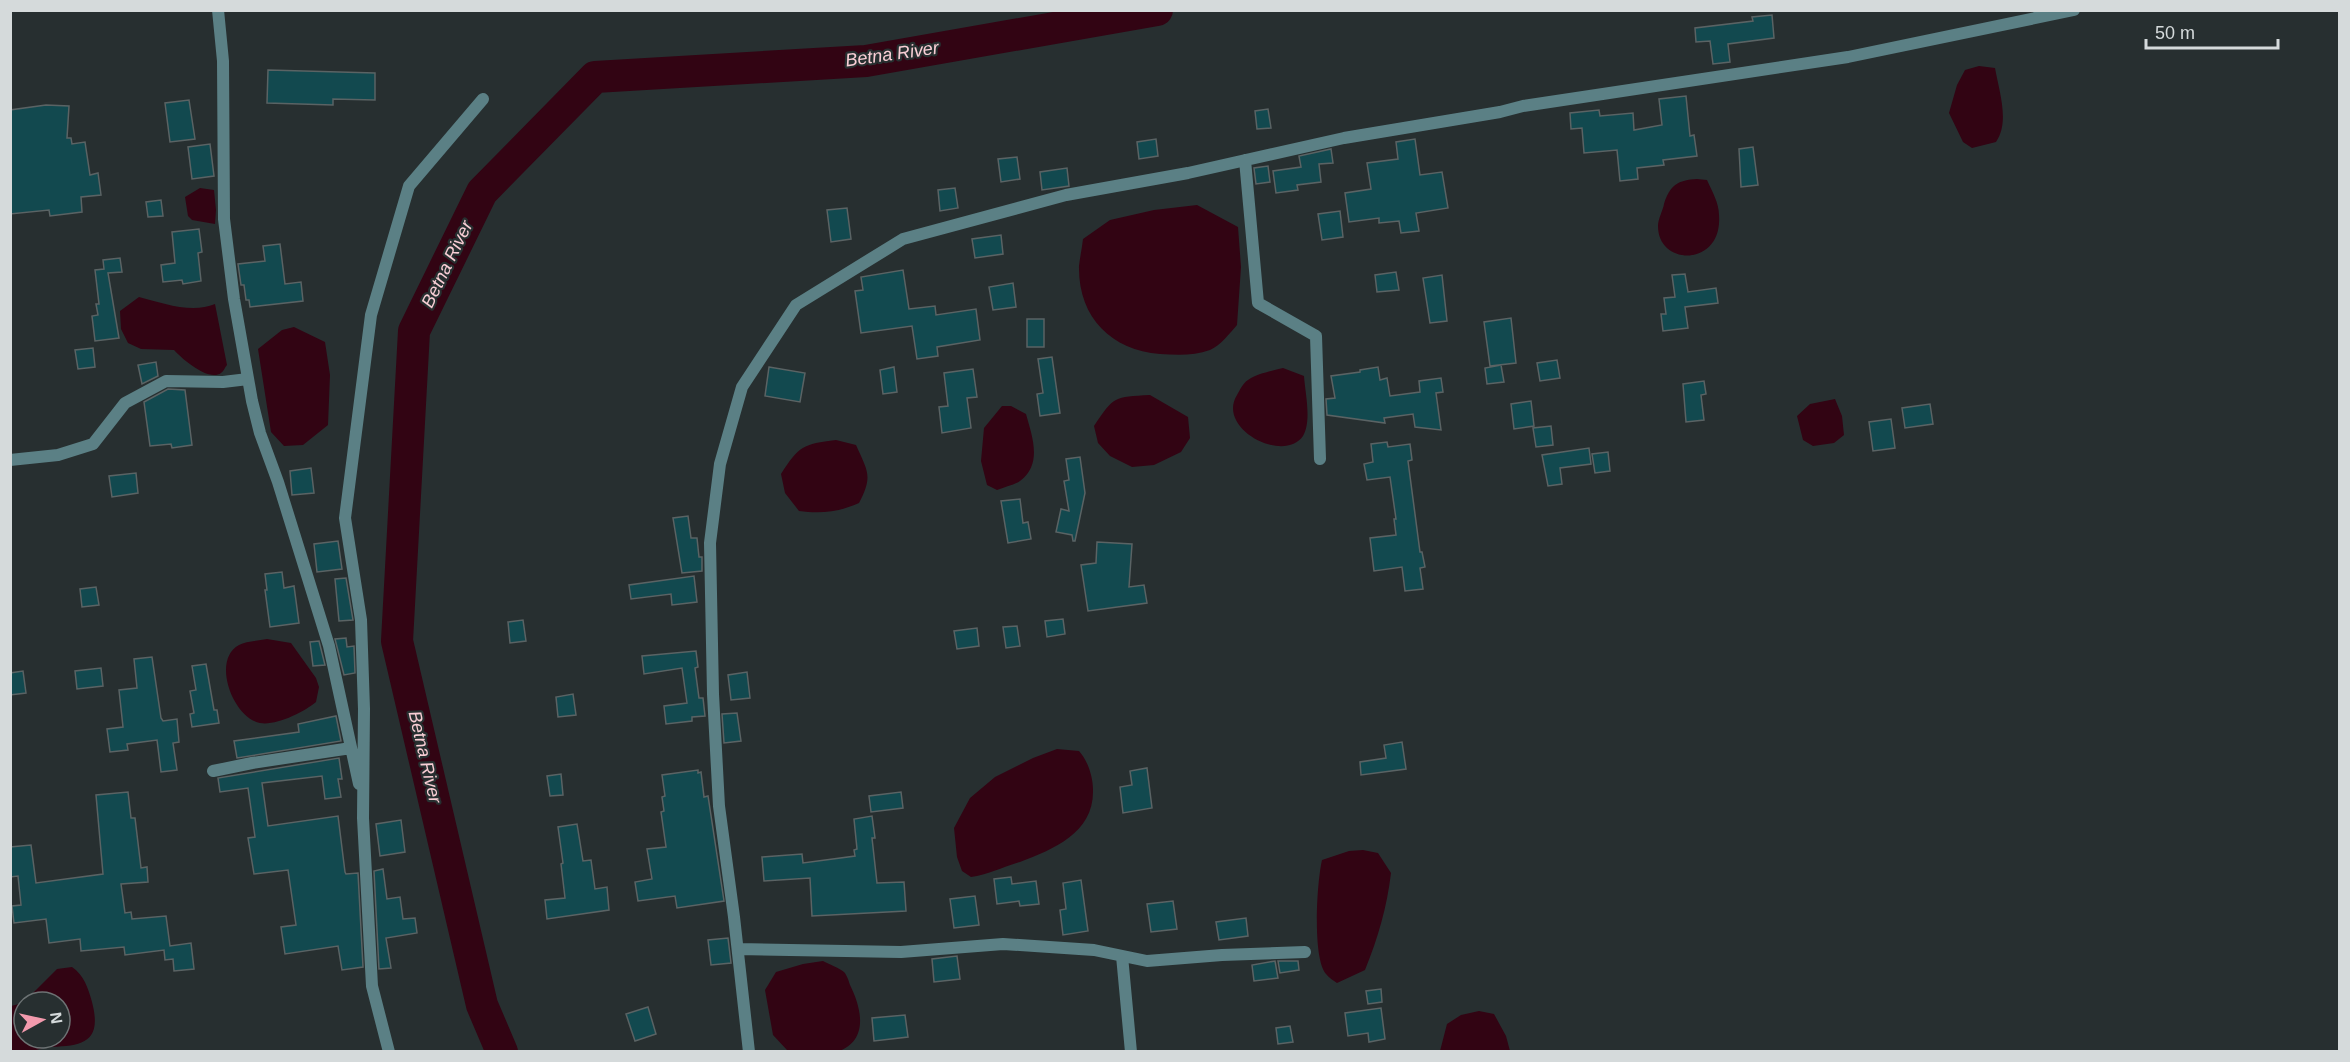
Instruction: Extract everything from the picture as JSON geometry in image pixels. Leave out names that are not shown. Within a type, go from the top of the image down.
[{"type":"street","points":[[218,10],[223,61],[224,219],[234,299],[248,379],[260,433],[278,482],[329,646],[359,785],[363,818]]},
{"type":"street","points":[[749,1052],[719,806],[713,693],[711,543],[720,464],[742,387],[796,305],[903,239],[1066,195],[1344,138],[1500,112],[1523,106],[1848,57],[2074,10]]},
{"type":"street","points":[[389,1052],[372,986],[363,818],[364,709],[361,620],[345,518],[371,315],[409,186],[483,99]]},
{"type":"street","points":[[1245,160],[1258,303],[1316,336],[1320,459]]},
{"type":"street","points":[[10,460],[58,455],[93,444],[125,403],[165,381],[223,382],[248,379]]},
{"type":"street","points":[[213,771],[351,748]]},
{"type":"street","points":[[738,949],[901,952],[1003,944],[1094,950],[1147,961],[1305,952]]},
{"type":"street","points":[[1122,956],[1131,1052]]},
{"type":"shaded area","points":[[1979,66],[1995,68],[2003,116],[1996,142],[1972,148],[1963,142],[1949,113],[1957,85],[1965,70]]},
{"type":"shaded area","points":[[1707,180],[1715,197],[1719,211],[1718,232],[1711,244],[1701,252],[1690,255],[1678,254],[1668,249],[1661,239],[1659,220],[1672,188],[1680,182]]},
{"type":"shaded area","points":[[200,188],[214,190],[215,224],[192,220],[188,216],[185,197]]},
{"type":"shaded area","points":[[1197,205],[1238,227],[1241,267],[1237,325],[1214,348],[1204,352],[1179,355],[1160,354],[1127,346],[1101,328],[1084,301],[1079,266],[1083,239],[1110,220],[1154,210]]},
{"type":"shaded area","points":[[139,297],[187,308],[215,304],[227,365],[223,371],[216,375],[203,372],[174,350],[141,349],[128,343],[121,329],[120,311]]},
{"type":"shaded area","points":[[294,327],[325,342],[330,375],[328,425],[303,445],[284,446],[271,432],[258,349],[282,330]]},
{"type":"shaded area","points":[[1283,368],[1304,376],[1308,415],[1303,436],[1294,444],[1282,446],[1255,439],[1236,420],[1233,408],[1237,395],[1246,381]]},
{"type":"shaded area","points":[[1150,395],[1188,417],[1190,438],[1181,452],[1154,465],[1132,467],[1110,456],[1098,443],[1094,426],[1106,409],[1116,400],[1129,396]]},
{"type":"shaded area","points":[[1835,399],[1842,416],[1844,435],[1834,443],[1813,446],[1803,440],[1797,416],[1810,404]]},
{"type":"shaded area","points":[[1002,406],[1011,406],[1026,414],[1033,440],[1034,458],[1027,474],[1020,481],[997,490],[987,485],[981,461],[984,428]]},
{"type":"shaded area","points":[[836,440],[856,445],[866,468],[866,486],[859,503],[830,511],[799,511],[785,493],[781,474],[793,457],[803,448]]},
{"type":"shaded area","points":[[267,639],[291,643],[316,678],[319,687],[316,702],[311,706],[274,722],[260,723],[250,719],[234,700],[226,675],[227,663],[231,652],[239,645]]},
{"type":"shaded area","points":[[1057,749],[1079,751],[1085,759],[1091,775],[1093,790],[1092,805],[1087,818],[1070,837],[1046,851],[989,873],[971,877],[962,871],[957,857],[954,828],[970,798],[995,777]]},
{"type":"shaded area","points":[[1363,850],[1378,853],[1391,873],[1387,898],[1378,934],[1365,970],[1337,983],[1326,974],[1322,965],[1317,936],[1317,901],[1322,860],[1349,851]]},
{"type":"shaded area","points":[[823,961],[845,973],[847,977],[860,1014],[858,1032],[847,1047],[837,1052],[787,1050],[773,1035],[765,990],[776,972]]},
{"type":"shaded area","points":[[72,967],[85,982],[92,1002],[95,1016],[92,1034],[86,1040],[72,1045],[72,990],[36,990],[57,969]]},
{"type":"shaded area","points":[[11,1006],[12,1050],[36,1050],[11,1051]]},
{"type":"shaded area","points":[[1479,1011],[1494,1014],[1506,1036],[1510,1051],[1440,1051],[1447,1024],[1461,1015]]},
{"type":"building","points":[[1772,15],[1774,38],[1728,44],[1730,62],[1713,64],[1710,41],[1696,42],[1695,28],[1753,21],[1752,17]]},
{"type":"building","points":[[268,70],[375,73],[375,100],[333,99],[333,105],[267,103]]},
{"type":"building","points":[[1686,96],[1690,136],[1694,135],[1697,156],[1663,160],[1664,165],[1637,168],[1638,179],[1620,181],[1617,150],[1584,153],[1582,128],[1571,129],[1570,113],[1599,110],[1600,116],[1633,113],[1634,130],[1662,125],[1659,99]]},
{"type":"building","points":[[189,100],[195,139],[170,142],[165,103]]},
{"type":"building","points":[[46,105],[69,106],[67,138],[71,138],[72,144],[85,142],[90,175],[98,173],[101,195],[81,197],[82,212],[50,216],[49,210],[10,214],[10,110]]},
{"type":"building","points":[[1268,109],[1271,128],[1257,129],[1255,111]]},
{"type":"building","points":[[1156,139],[1158,156],[1139,159],[1137,142]]},
{"type":"building","points":[[1415,139],[1420,175],[1442,172],[1448,208],[1416,213],[1419,231],[1401,233],[1399,221],[1379,223],[1379,218],[1349,222],[1345,193],[1371,189],[1367,163],[1398,159],[1396,142]]},
{"type":"building","points":[[210,144],[214,176],[192,179],[188,147]]},
{"type":"building","points":[[1753,147],[1758,185],[1741,187],[1739,149]]},
{"type":"building","points":[[1331,149],[1333,163],[1319,164],[1321,182],[1297,185],[1298,190],[1276,193],[1273,171],[1301,167],[1299,156]]},
{"type":"building","points":[[1017,157],[1020,179],[1001,182],[998,159]]},
{"type":"building","points":[[1268,166],[1270,182],[1256,184],[1254,168]]},
{"type":"building","points":[[1067,168],[1069,186],[1042,190],[1040,172]]},
{"type":"building","points":[[955,188],[958,208],[940,211],[938,190]]},
{"type":"building","points":[[161,200],[163,216],[148,217],[146,202]]},
{"type":"building","points":[[847,208],[851,239],[831,242],[827,210]]},
{"type":"building","points":[[1340,211],[1343,237],[1322,240],[1318,214]]},
{"type":"building","points":[[199,229],[202,252],[198,253],[201,281],[183,284],[182,280],[163,282],[161,265],[175,263],[172,232]]},
{"type":"building","points":[[1001,235],[1003,254],[975,258],[972,239]]},
{"type":"building","points":[[280,244],[285,284],[301,282],[303,301],[250,307],[249,300],[246,300],[244,285],[241,285],[238,264],[265,261],[263,246]]},
{"type":"building","points":[[120,258],[122,272],[108,273],[119,338],[95,341],[92,316],[98,315],[96,304],[99,304],[95,270],[104,269],[103,260]]},
{"type":"building","points":[[903,270],[909,309],[935,306],[936,315],[976,309],[980,340],[937,347],[938,356],[917,359],[912,326],[861,333],[855,291],[863,290],[861,277]]},
{"type":"building","points":[[1396,272],[1399,290],[1377,292],[1375,275]]},
{"type":"building","points":[[1685,274],[1688,292],[1716,288],[1718,303],[1685,307],[1688,328],[1663,331],[1661,314],[1666,314],[1664,298],[1675,297],[1672,275]]},
{"type":"building","points":[[1442,275],[1447,321],[1430,323],[1423,278]]},
{"type":"building","points":[[1013,283],[1016,307],[993,310],[989,287]]},
{"type":"building","points":[[1511,318],[1516,363],[1490,366],[1484,322]]},
{"type":"building","points":[[1027,319],[1044,319],[1044,347],[1027,347]]},
{"type":"building","points":[[93,348],[95,367],[78,369],[75,350]]},
{"type":"building","points":[[1052,357],[1060,413],[1040,416],[1037,394],[1043,393],[1038,359]]},
{"type":"building","points":[[1557,360],[1560,378],[1540,381],[1537,363]]},
{"type":"building","points":[[156,362],[158,376],[142,384],[138,365]]},
{"type":"building","points":[[1501,365],[1504,382],[1487,384],[1485,368]]},
{"type":"building","points":[[769,367],[805,373],[800,402],[765,396]]},
{"type":"building","points":[[894,367],[897,392],[883,394],[880,370]]},
{"type":"building","points":[[1378,367],[1380,380],[1387,378],[1390,396],[1420,392],[1419,381],[1441,378],[1443,392],[1436,393],[1441,430],[1415,427],[1413,414],[1384,418],[1385,423],[1327,415],[1326,399],[1335,398],[1331,376]]},
{"type":"building","points":[[973,369],[977,397],[967,398],[971,428],[942,433],[939,407],[948,406],[944,373]]},
{"type":"building","points":[[1704,381],[1706,394],[1701,395],[1704,420],[1686,422],[1683,384]]},
{"type":"building","points":[[168,389],[185,390],[192,445],[172,448],[171,444],[150,446],[144,402]]},
{"type":"building","points":[[1531,401],[1534,426],[1514,429],[1511,404]]},
{"type":"building","points":[[1930,404],[1933,424],[1905,428],[1902,408]]},
{"type":"building","points":[[1891,419],[1895,448],[1873,451],[1869,422]]},
{"type":"building","points":[[1551,426],[1553,445],[1536,447],[1533,428]]},
{"type":"building","points":[[1387,442],[1388,447],[1410,444],[1412,460],[1408,461],[1420,552],[1422,552],[1425,567],[1420,568],[1423,589],[1405,591],[1402,567],[1374,571],[1370,538],[1396,535],[1394,519],[1396,519],[1390,477],[1367,480],[1364,464],[1373,462],[1371,444]]},
{"type":"building","points":[[1589,448],[1591,464],[1560,468],[1562,484],[1548,486],[1542,455]]},
{"type":"building","points":[[1608,452],[1610,471],[1595,473],[1592,454]]},
{"type":"building","points":[[1080,457],[1085,493],[1075,541],[1073,541],[1072,535],[1056,532],[1061,509],[1069,511],[1064,481],[1069,480],[1066,459]]},
{"type":"building","points":[[311,468],[314,493],[292,495],[290,471]]},
{"type":"building","points":[[136,473],[138,493],[112,497],[109,476]]},
{"type":"building","points":[[1020,499],[1023,523],[1028,522],[1031,539],[1008,543],[1001,501]]},
{"type":"building","points":[[688,516],[691,538],[697,538],[699,557],[702,557],[702,571],[682,573],[673,518]]},
{"type":"building","points":[[338,541],[342,569],[317,572],[314,544]]},
{"type":"building","points":[[1097,542],[1132,544],[1129,587],[1144,585],[1147,603],[1088,611],[1081,565],[1096,563]]},
{"type":"building","points":[[282,572],[284,588],[294,586],[299,623],[270,627],[265,574]]},
{"type":"building","points":[[694,576],[697,602],[672,605],[671,594],[631,599],[629,585]]},
{"type":"building","points":[[346,578],[353,620],[339,621],[335,579]]},
{"type":"building","points":[[96,587],[99,605],[82,607],[80,589]]},
{"type":"building","points":[[1063,619],[1065,634],[1047,637],[1045,621]]},
{"type":"building","points":[[523,620],[526,641],[510,643],[508,622]]},
{"type":"building","points":[[1017,626],[1020,646],[1006,648],[1003,627]]},
{"type":"building","points":[[977,628],[979,646],[957,649],[954,631]]},
{"type":"building","points":[[346,638],[347,647],[354,646],[355,673],[344,675],[335,639]]},
{"type":"building","points":[[319,641],[325,665],[313,666],[310,642]]},
{"type":"building","points":[[696,651],[698,667],[695,668],[699,698],[703,698],[705,716],[692,717],[692,721],[666,724],[664,706],[687,703],[682,668],[644,674],[642,656]]},
{"type":"building","points":[[152,657],[161,718],[163,721],[177,719],[179,742],[173,743],[177,770],[161,772],[157,740],[127,744],[128,750],[110,752],[107,729],[123,727],[119,690],[137,688],[134,659]]},
{"type":"building","points":[[206,664],[214,710],[217,710],[219,723],[192,727],[190,714],[194,713],[190,691],[196,690],[192,666]]},
{"type":"building","points":[[101,668],[103,686],[77,689],[75,671]]},
{"type":"building","points":[[23,671],[26,693],[10,695],[10,673]]},
{"type":"building","points":[[747,672],[750,698],[731,700],[728,675]]},
{"type":"building","points":[[573,694],[576,715],[558,717],[556,697]]},
{"type":"building","points":[[737,713],[741,741],[724,743],[722,714]]},
{"type":"building","points":[[336,716],[341,741],[237,758],[234,741],[299,732],[298,724]]},
{"type":"building","points":[[1402,742],[1406,769],[1361,775],[1360,762],[1386,758],[1384,745]]},
{"type":"building","points":[[339,758],[342,779],[338,779],[341,797],[325,799],[322,776],[262,783],[268,826],[338,816],[345,872],[346,874],[358,873],[363,967],[342,970],[338,946],[285,954],[281,927],[296,925],[288,870],[254,874],[248,838],[255,837],[248,788],[220,792],[218,778]]},
{"type":"building","points":[[1147,768],[1152,808],[1123,813],[1120,787],[1132,785],[1130,771]]},
{"type":"building","points":[[698,770],[698,773],[701,772],[704,797],[708,796],[724,901],[677,908],[675,896],[638,901],[635,882],[652,879],[647,849],[666,847],[661,812],[664,811],[662,797],[665,796],[662,775]]},
{"type":"building","points":[[561,774],[563,795],[550,796],[547,776]]},
{"type":"building","points":[[128,792],[131,818],[135,818],[141,868],[147,867],[148,882],[121,884],[125,913],[131,912],[132,919],[166,916],[170,946],[191,943],[194,969],[174,971],[173,959],[165,960],[164,950],[125,955],[124,947],[81,951],[80,939],[49,943],[46,919],[14,923],[12,906],[21,905],[18,876],[10,877],[10,847],[31,845],[36,883],[103,874],[96,795]]},
{"type":"building","points":[[901,792],[903,808],[871,812],[869,796]]},
{"type":"building","points":[[872,816],[877,883],[904,882],[906,911],[812,916],[810,878],[764,881],[762,857],[802,854],[803,863],[855,856],[854,850],[857,849],[854,819]]},
{"type":"building","points":[[401,820],[405,852],[380,856],[376,824]]},
{"type":"building","points":[[577,824],[583,861],[591,860],[595,889],[607,887],[609,910],[547,919],[545,900],[565,898],[558,827]]},
{"type":"building","points":[[383,869],[387,899],[400,897],[403,919],[415,918],[417,933],[386,938],[391,968],[379,969],[374,871]]},
{"type":"building","points":[[1011,877],[1012,884],[1036,881],[1039,904],[1020,906],[1019,901],[997,904],[994,879]]},
{"type":"building","points":[[1081,880],[1088,931],[1063,935],[1060,910],[1066,909],[1063,883]]},
{"type":"building","points":[[975,896],[979,925],[954,928],[950,899]]},
{"type":"building","points":[[1173,901],[1177,929],[1151,932],[1147,904]]},
{"type":"building","points":[[1246,918],[1248,936],[1219,940],[1216,922]]},
{"type":"building","points":[[728,938],[731,963],[711,965],[708,940]]},
{"type":"building","points":[[957,956],[960,979],[934,982],[932,959]]},
{"type":"building","points":[[1275,961],[1278,978],[1254,981],[1252,965]]},
{"type":"building","points":[[1278,961],[1298,961],[1299,970],[1280,973]]},
{"type":"building","points":[[1381,989],[1382,1002],[1368,1004],[1366,991]]},
{"type":"building","points":[[648,1007],[656,1034],[635,1041],[626,1014]]},
{"type":"building","points":[[1381,1008],[1385,1039],[1369,1042],[1368,1033],[1348,1036],[1345,1013]]},
{"type":"building","points":[[905,1015],[908,1037],[874,1041],[872,1018]]},
{"type":"building","points":[[1290,1026],[1293,1042],[1278,1044],[1276,1028]]},
{"type":"waterway","name":"Betna River","points":[[502,1052],[482,1005],[397,641],[414,331],[482,192],[595,77],[866,61],[1157,10]]}]
